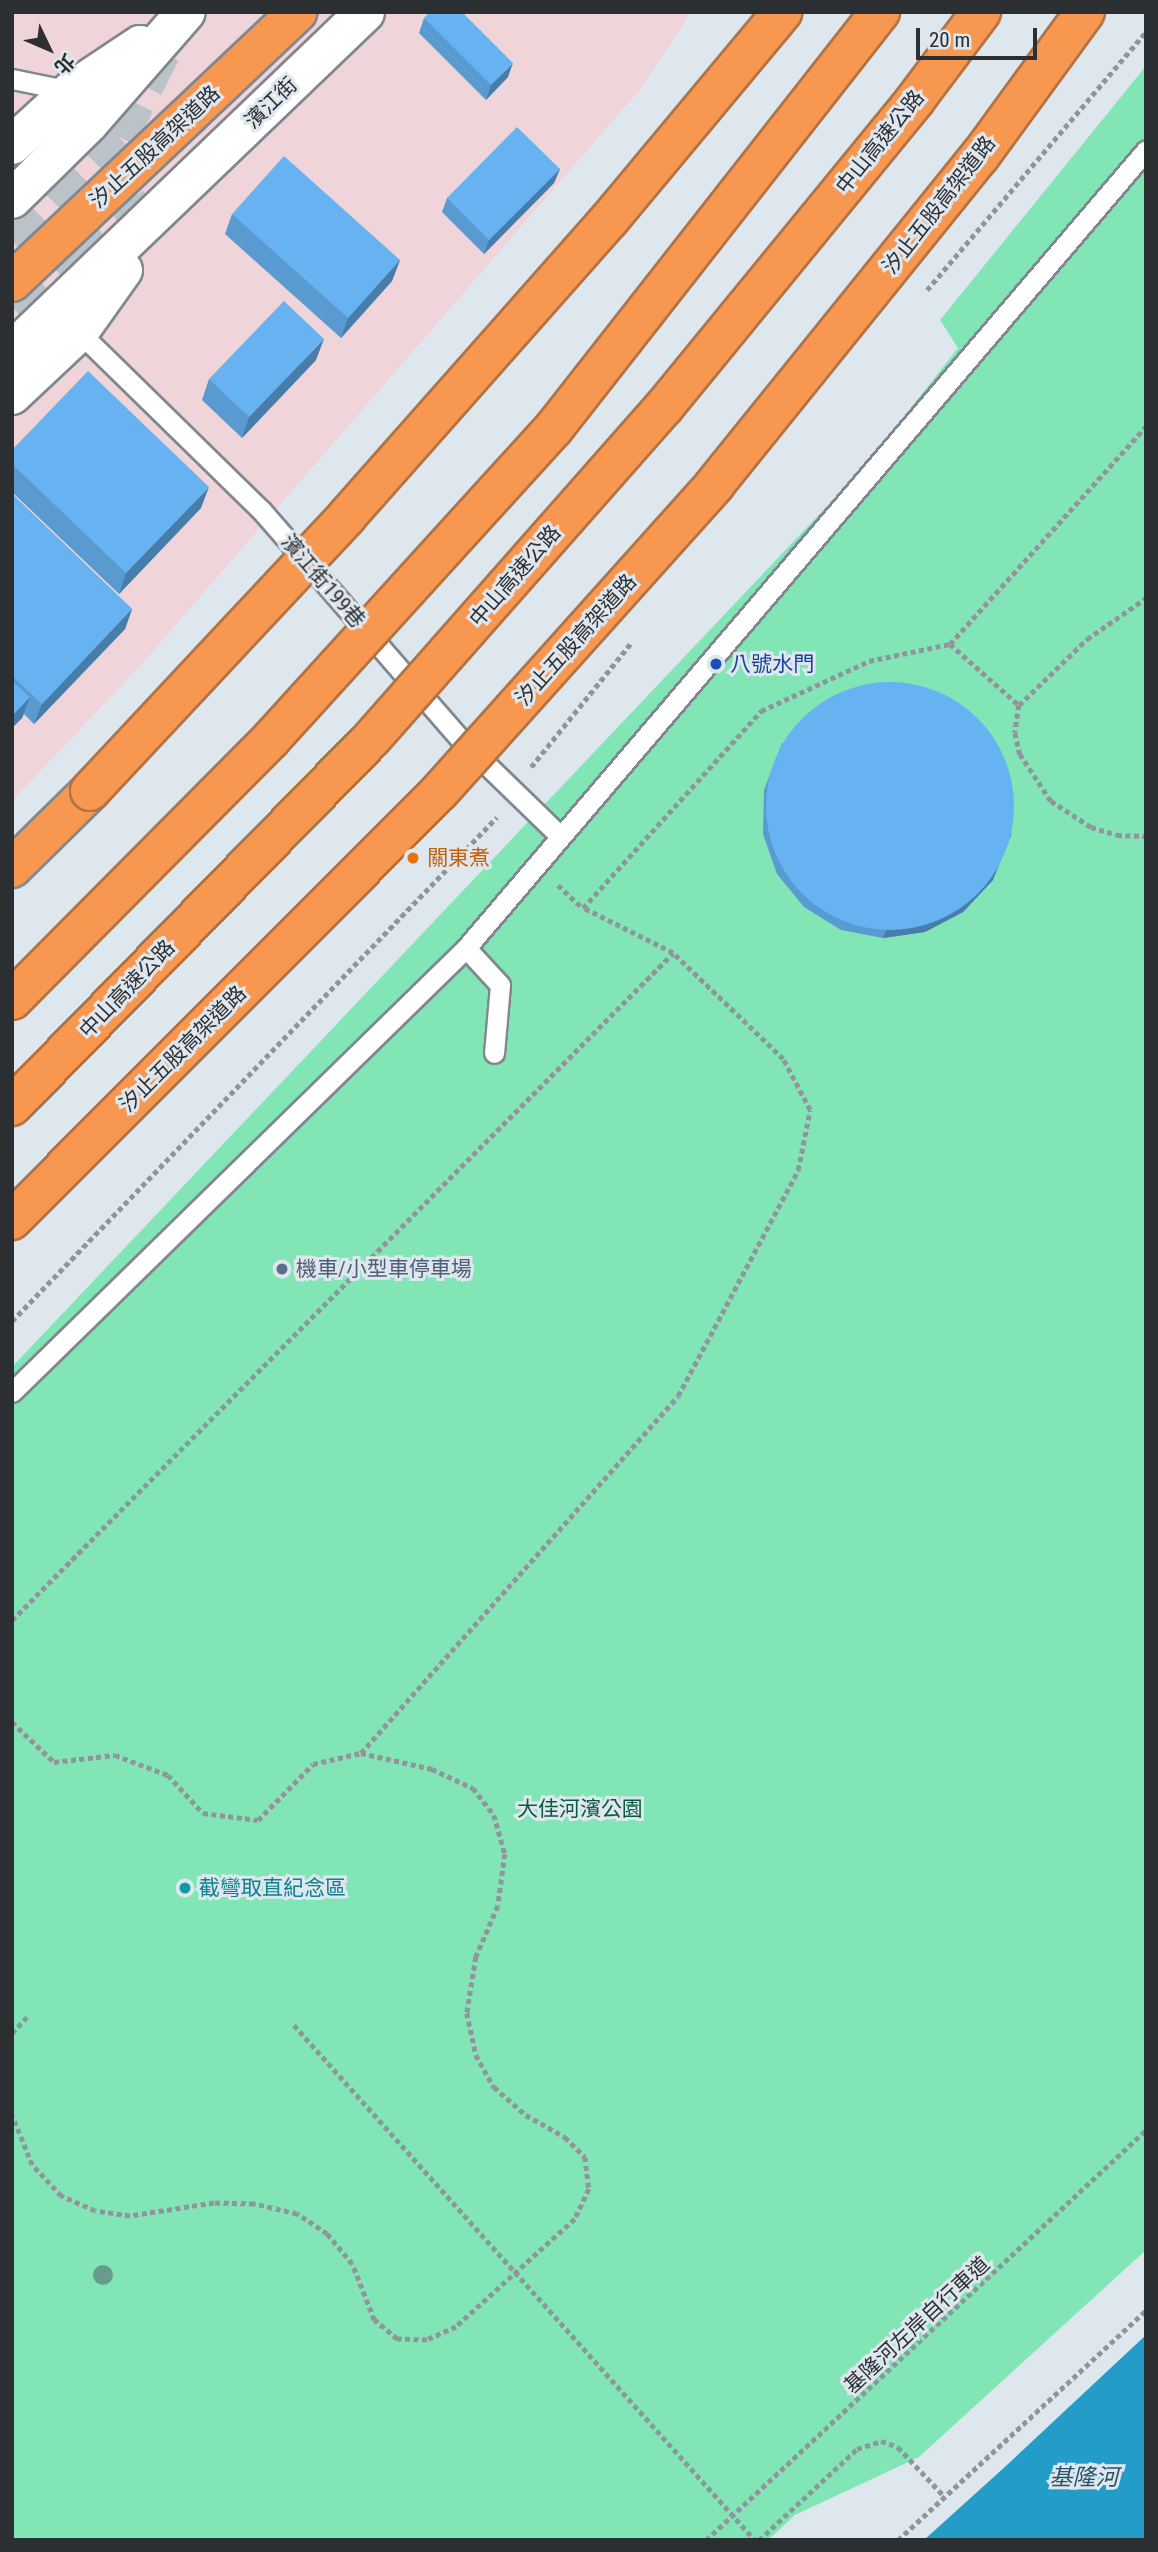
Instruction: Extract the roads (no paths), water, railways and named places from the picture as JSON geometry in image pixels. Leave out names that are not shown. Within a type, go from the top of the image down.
[{"type":"highway","name":"汐止五股高架道路","points":[[12,282],[298,12]]},
{"type":"highway","points":[[12,868],[90,791],[347,516],[609,220],[782,12]]},
{"type":"highway","points":[[12,1000],[271,738],[554,428],[880,12]]},
{"type":"highway","name":"中山高速公路","points":[[12,1106],[391,717],[664,407],[915,100],[981,12]]},
{"type":"highway","name":"汐止五股高架道路","points":[[12,1220],[440,791],[715,484],[980,156],[1085,12]]},
{"type":"main road","name":"濱江街","points":[[15,348],[365,12]]},
{"type":"main road","points":[[12,145],[71,91],[183,15]]},
{"type":"main road","points":[[12,199],[89,123],[183,15]]},
{"type":"main road","name":"濱江街","points":[[12,395],[79,332],[177,194]]},
{"type":"lane","points":[[12,79],[71,91]]},
{"type":"lane","points":[[12,1392],[466,948],[1146,150]]},
{"type":"lane","name":"濱江街199巷","points":[[79,332],[261,510],[460,739],[561,836]]},
{"type":"lane","points":[[466,948],[500,985],[494,1053]]},
{"type":"water","name":"基隆河","points":[[1146,2335],[1146,2540],[924,2540],[1007,2465]]},
{"type":"tunnel","points":[[12,241],[119,137],[165,45]]},
{"type":"tunnel","points":[[12,307],[70,254],[155,206]]},
{"type":"place","name":"八號水門","points":[[716,664]]},
{"type":"place","name":"關東煮","points":[[413,858]]},
{"type":"place","name":"機車/小型車停車場","points":[[282,1269]]},
{"type":"place","name":"截彎取直紀念區","points":[[185,1888]]},
{"type":"park label","name":"大佳河濱公園","points":[[580,1809]]}]
